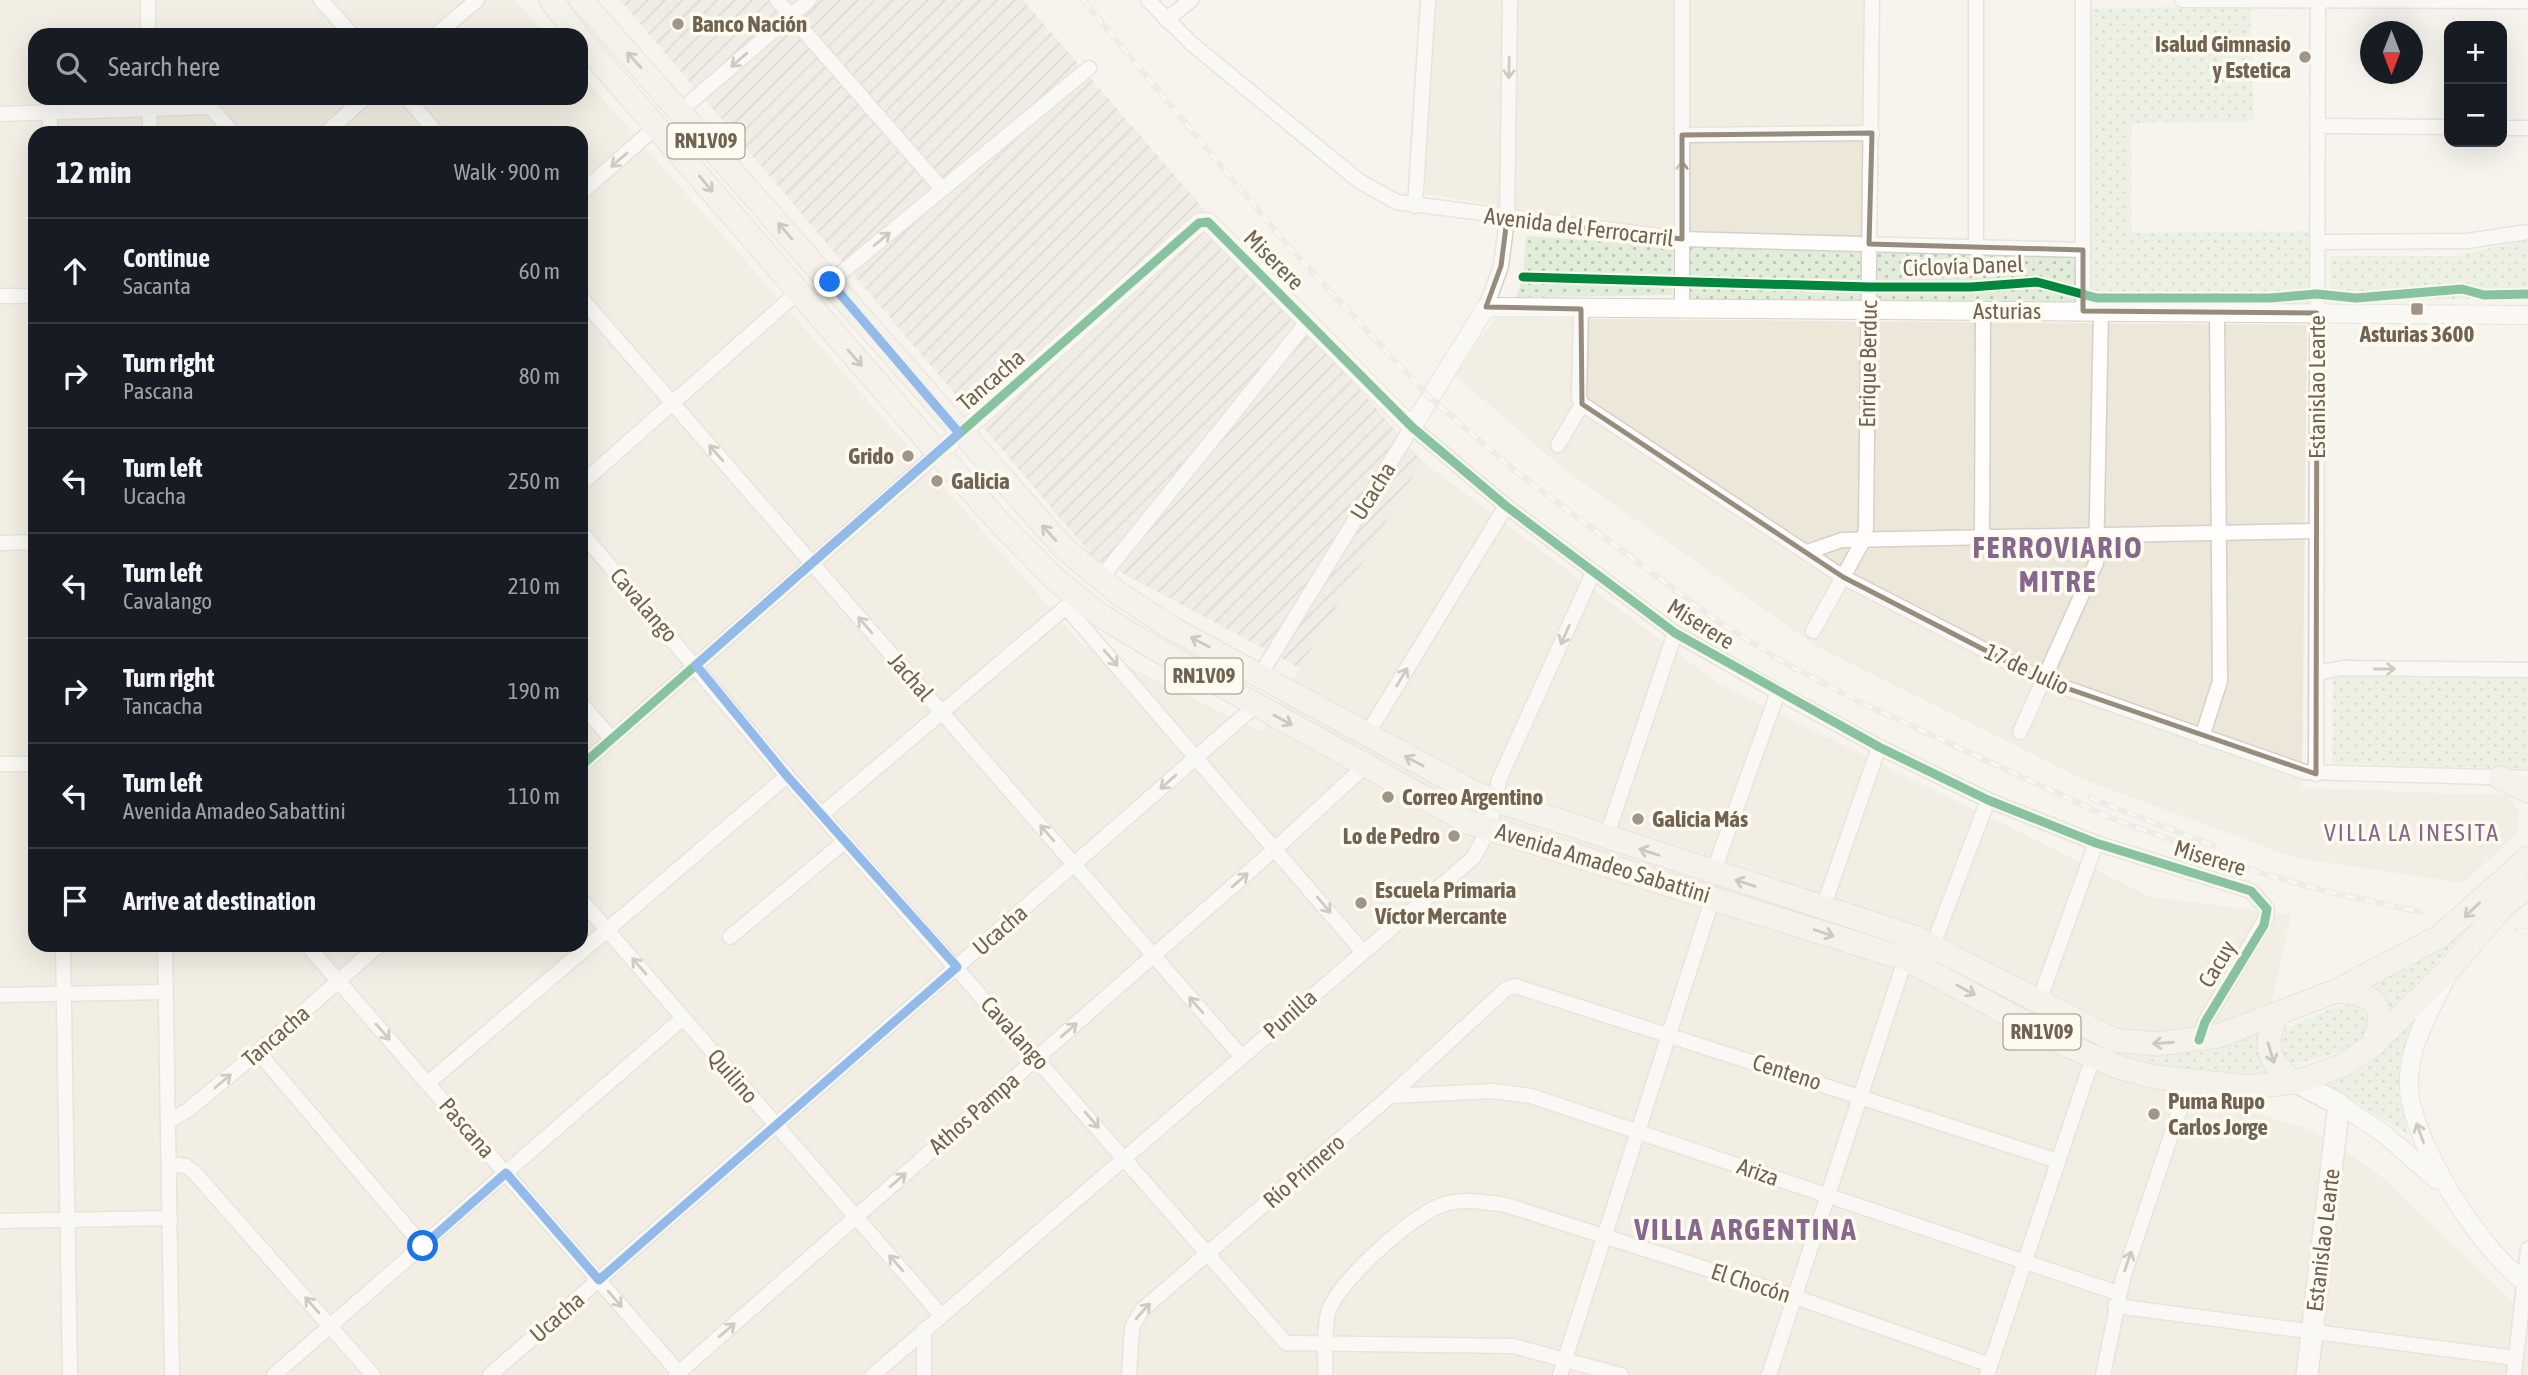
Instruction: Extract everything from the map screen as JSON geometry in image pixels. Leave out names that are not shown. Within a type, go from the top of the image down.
[{"type":"main road","points":[[551,0],[572,28]]},
{"type":"main road","name":"Avenida Amadeo Sabattini","points":[[582,0],[959,433],[1063,547],[1100,579],[1170,627],[1366,736],[1497,802],[1823,908],[2039,1001],[2114,1040],[2157,1044],[2199,1040],[2277,1016],[2336,991],[2447,932],[2526,857]]},
{"type":"main road","name":"Avenida Amadeo Sabattini","points":[[588,48],[938,453],[1072,602],[1453,814],[1489,829],[1713,897],[1918,947],[2093,1057],[2155,1077],[2249,1087],[2296,1082],[2342,1066],[2372,1046],[2451,967],[2504,905],[2528,887]]},
{"type":"main road","points":[[2500,778],[2528,791]]},
{"type":"main road","points":[[2336,991],[2357,992],[2369,997],[2377,1006],[2380,1025],[2372,1046]]},
{"type":"main road","points":[[2277,1016],[2267,1041],[2268,1051],[2276,1067],[2296,1082],[2339,1104]]},
{"type":"main road","name":"Estanislao Learte","points":[[2307,1375],[2339,1104]]},
{"type":"street","points":[[148,28],[148,6],[160,0]]},
{"type":"street","points":[[321,0],[346,28]]},
{"type":"street","points":[[444,28],[477,0]]},
{"type":"street","points":[[777,0],[942,189]]},
{"type":"street","points":[[680,111],[809,0]]},
{"type":"street","name":"Avenida del Ferrocarril","points":[[1148,0],[1166,20],[1359,181],[1397,202],[1507,219],[1682,239],[2083,250]]},
{"type":"street","points":[[1166,20],[1191,0]]},
{"type":"street","points":[[1415,206],[1428,0]]},
{"type":"street","points":[[1486,307],[1502,266],[1507,219],[1510,0]]},
{"type":"street","points":[[1682,0],[1682,309]]},
{"type":"street","name":"Enrique Berduc","points":[[1813,631],[1864,539],[1872,0]]},
{"type":"street","points":[[1976,0],[1976,247]]},
{"type":"street","points":[[2020,733],[2096,564],[2098,536],[2092,312],[2083,250],[2083,0]]},
{"type":"street","points":[[2182,0],[2528,1]]},
{"type":"street","name":"Estanislao Learte","points":[[2316,774],[2318,0]]},
{"type":"street","points":[[830,282],[1089,68]]},
{"type":"street","points":[[0,114],[127,105]]},
{"type":"street","points":[[149,105],[150,126]]},
{"type":"street","points":[[209,105],[227,126]]},
{"type":"street","points":[[334,126],[356,105]]},
{"type":"street","points":[[413,105],[431,126]]},
{"type":"street","points":[[50,112],[50,126]]},
{"type":"street","points":[[588,187],[657,126]]},
{"type":"street","points":[[2318,126],[2444,127]]},
{"type":"street","points":[[2507,128],[2528,128]]},
{"type":"street","points":[[1682,135],[1872,133]]},
{"type":"street","name":"Miserere","points":[[1208,222],[1412,427],[1506,506],[1675,633],[1879,747],[1988,800],[2096,843],[2251,891],[2267,909]]},
{"type":"street","name":"Tancacha","points":[[588,760],[1199,223],[1208,222]]},
{"type":"street","points":[[2318,242],[2467,241],[2528,232]]},
{"type":"street","points":[[588,478],[798,292]]},
{"type":"street","points":[[0,296],[28,296]]},
{"type":"street","name":"Jachal","points":[[588,306],[1241,1056]]},
{"type":"street","name":"Asturias","points":[[1486,307],[2528,314]]},
{"type":"street","name":"Ucacha","points":[[1260,675],[1486,307]]},
{"type":"street","points":[[1558,445],[1582,404],[1579,398],[1581,309]]},
{"type":"street","points":[[1982,536],[1983,311]]},
{"type":"street","points":[[2202,737],[2220,681],[2217,312]]},
{"type":"street","points":[[1100,579],[1308,321]]},
{"type":"street","name":"17 de Julio","points":[[1582,404],[1843,577],[2043,680],[2202,737],[2316,774],[2528,778]]},
{"type":"street","points":[[1366,736],[1506,506]]},
{"type":"street","points":[[1807,552],[1842,540],[1864,539],[2316,531]]},
{"type":"street","name":"Cavalango","points":[[588,540],[787,776],[1286,1343],[1326,1344]]},
{"type":"street","points":[[0,542],[28,542]]},
{"type":"street","name":"Punilla","points":[[873,1375],[1473,858],[1489,829],[1497,802],[1499,780],[1593,573]]},
{"type":"street","points":[[822,814],[1072,602],[1363,952]]},
{"type":"street","points":[[1606,838],[1675,633]]},
{"type":"street","points":[[2317,673],[2343,668],[2528,670]]},
{"type":"street","points":[[1713,873],[1778,692]]},
{"type":"street","name":"Ucacha","points":[[490,1375],[1255,705]]},
{"type":"street","points":[[588,712],[612,739]]},
{"type":"street","points":[[1823,908],[1879,747]]},
{"type":"street","points":[[0,764],[28,764]]},
{"type":"street","name":"Athos Pampa","points":[[679,1374],[1366,766]]},
{"type":"street","points":[[588,946],[787,776]]},
{"type":"street","points":[[1769,1375],[1860,1097],[1918,947],[1988,800]]},
{"type":"street","points":[[730,937],[845,841]]},
{"type":"street","points":[[2039,1001],[2096,843]]},
{"type":"street","points":[[1560,1375],[1713,897]]},
{"type":"street","name":"Quilino","points":[[588,908],[940,1315]]},
{"type":"street","name":"Cacuy","points":[[2199,1040],[2205,1022],[2264,925],[2267,909]]},
{"type":"street","points":[[63,952],[70,1375]]},
{"type":"street","points":[[167,952],[165,992],[172,1375]]},
{"type":"street","name":"Pascana","points":[[313,952],[679,1374]]},
{"type":"street","name":"Tancacha","points":[[169,1122],[188,1110],[258,1052],[371,952]]},
{"type":"street","points":[[428,1083],[581,952]]},
{"type":"street","points":[[2451,967],[2414,1047],[2409,1088],[2420,1133],[2452,1194],[2498,1256],[2526,1283]]},
{"type":"street","name":"Centeno","points":[[1515,986],[2058,1161]]},
{"type":"street","name":"Río Primero","points":[[1129,1375],[1130,1336],[1136,1316],[1390,1096],[1506,989],[1515,986]]},
{"type":"street","points":[[0,995],[165,992]]},
{"type":"street","points":[[274,1375],[683,1018]]},
{"type":"street","points":[[258,1052],[423,1246]]},
{"type":"street","points":[[1988,1370],[2093,1057]]},
{"type":"street","points":[[2103,1375],[2117,1300],[2189,1082]]},
{"type":"street","name":"Ariza","points":[[1390,1096],[1478,1091],[1514,1092],[1639,1131],[2024,1263],[2117,1300],[2312,1333],[2515,1357]]},
{"type":"street","points":[[2339,1104],[2385,1134],[2452,1194]]},
{"type":"street","points":[[169,1164],[186,1166],[194,1172],[373,1375]]},
{"type":"street","name":"El Chocón","points":[[1326,1344],[1330,1309],[1341,1287],[1405,1227],[1429,1211],[1457,1202],[1484,1201],[1506,1205],[1605,1235],[1795,1297],[1988,1370]]},
{"type":"street","points":[[0,1221],[170,1218]]},
{"type":"street","points":[[2514,1375],[2528,1249]]},
{"type":"street","points":[[924,1329],[924,1375]]},
{"type":"street","points":[[1325,1375],[1326,1344],[1513,1346],[1621,1375]]},
{"type":"highlighted area","points":[[1872,133],[1869,244],[2083,250],[2083,311],[2317,313],[2316,774],[2043,680],[1843,577],[1582,404],[1581,309],[1486,307],[1501,266],[1507,219],[1682,239],[1682,135]]},
{"type":"shaded area","points":[[0,0],[516,0],[540,28],[28,28],[28,105],[588,105],[588,82],[1082,644],[1262,732],[1422,461],[1719,684],[2151,897],[2291,915],[2248,1111],[2312,1130],[2376,1172],[2528,1316],[2528,1375],[0,1375]]},
{"type":"shaded area","points":[[620,0],[1023,0],[1422,461],[1300,668],[1094,558]]},
{"type":"shaded area","points":[[1430,0],[1864,0],[1862,239],[1654,229],[1425,194]]},
{"type":"shaded area","points":[[1495,318],[2307,325],[2302,788],[2507,795],[2519,811],[2518,832],[2464,883],[2295,858],[2080,778],[1821,649],[1566,471],[1455,375]]},
{"type":"green space","points":[[2250,6],[2254,121],[2131,123],[2131,233],[2313,231],[2314,311],[2085,309],[2086,9]]},
{"type":"green space","points":[[1526,236],[1673,246],[1672,295],[1516,297],[1523,277]]},
{"type":"green space","points":[[2528,240],[2528,298],[2330,301],[2330,256],[2456,256]]},
{"type":"green space","points":[[1686,243],[1861,248],[1863,306],[1686,304]]},
{"type":"green space","points":[[1875,247],[2080,253],[2079,308],[1876,306]]},
{"type":"green space","points":[[2333,673],[2528,676],[2528,769],[2332,763]]},
{"type":"green space","points":[[2464,931],[2388,1021],[2368,987]]},
{"type":"green space","points":[[2358,1002],[2373,1016],[2365,1034],[2358,1041],[2327,1056],[2286,1063],[2278,1046],[2284,1029],[2345,1003]]},
{"type":"green space","points":[[2412,1020],[2400,1093],[2408,1134],[2325,1084],[2370,1062]]},
{"type":"green space","points":[[2262,1031],[2270,1073],[2220,1073],[2176,1067],[2085,1038],[2123,1049]]},
{"type":"railway","points":[[1083,0],[1289,247],[1429,397],[1519,474],[1717,621],[1790,666],[1862,703],[2111,818],[2264,874],[2333,893],[2420,912]]},
{"type":"railway","points":[[2090,798],[2214,846]]},
{"type":"railway","points":[[2518,930],[2528,932]]},
{"type":"cycle path","points":[[588,760],[1199,223],[1208,222],[1412,427],[1506,506],[1675,633],[1879,747],[1988,800],[2096,843],[2251,891],[2267,909],[2264,925],[2205,1022],[2199,1040]]},
{"type":"cycle path","name":"Ciclovía Danel","points":[[1523,277],[1869,287],[1971,287],[2037,282],[2097,298],[2270,298],[2317,294],[2356,298],[2462,289],[2484,295],[2528,294]]},
{"type":"place","name":"Banco Nación","points":[[678,24]]},
{"type":"place","name":"Isalud Gimnasio y Estetica","points":[[2305,57]]},
{"type":"place","name":"Asturias 3600","points":[[2417,309]]},
{"type":"place","name":"Grido","points":[[908,456]]},
{"type":"place","name":"Galicia","points":[[937,481]]},
{"type":"place","name":"Correo Argentino","points":[[1388,797]]},
{"type":"place","name":"Galicia Más","points":[[1638,819]]},
{"type":"place","name":"Lo de Pedro","points":[[1454,836]]},
{"type":"place","name":"Escuela Primaria Víctor Mercante","points":[[1361,903]]},
{"type":"place","name":"Puma Rupo Carlos Jorge","points":[[2154,1114]]},
{"type":"district","name":"FERROVIARIO MITRE","points":[[2058,565]]},
{"type":"district","name":"VILLA LA INESITA","points":[[2412,833]]},
{"type":"district","name":"VILLA ARGENTINA","points":[[1746,1230]]},
{"type":"route","points":[[423,1246],[506,1173],[599,1280],[957,967],[787,776],[696,665],[959,433],[830,282]]}]
